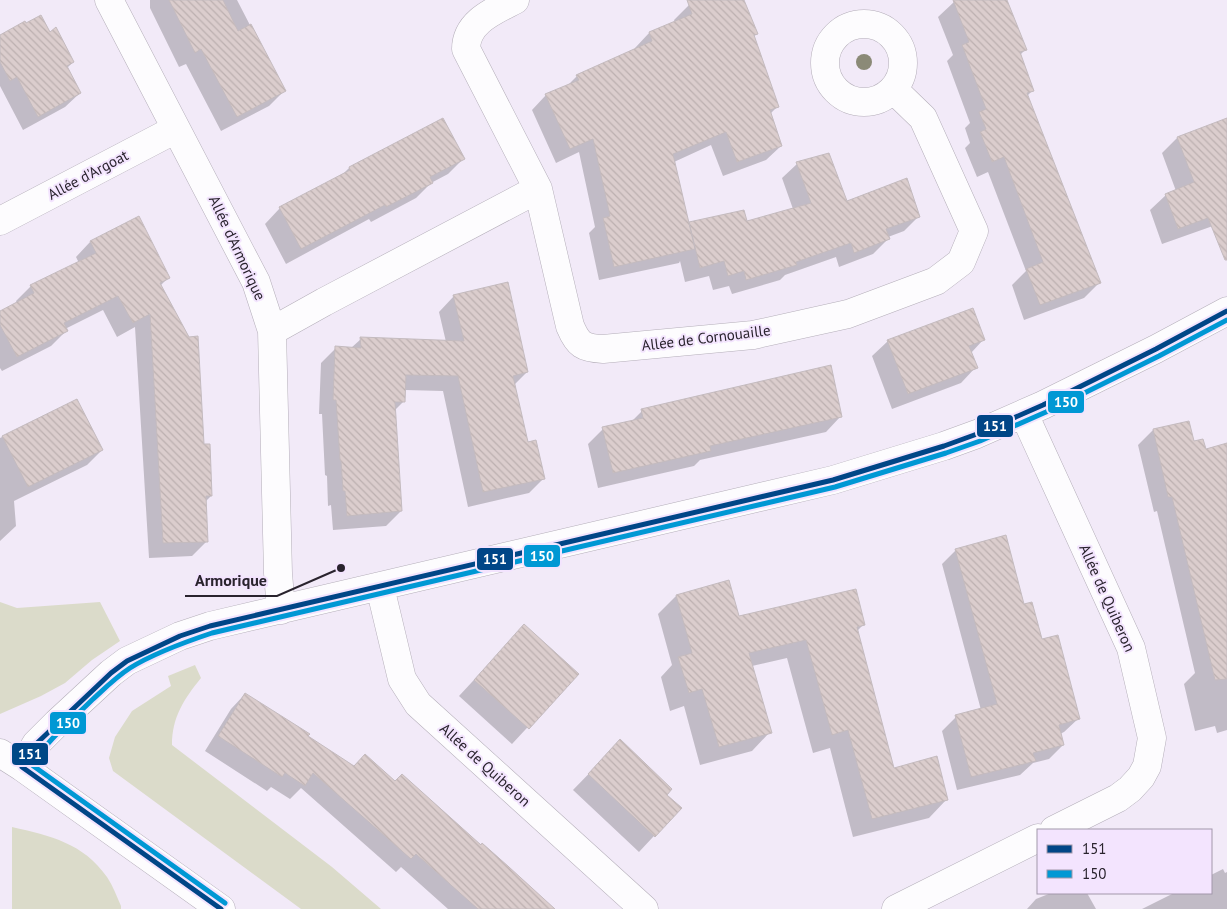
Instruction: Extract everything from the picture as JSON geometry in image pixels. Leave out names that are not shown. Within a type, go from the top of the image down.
[{"type":"street","name":"Allée d'Armorique","points":[[109,0],[256,282],[272,331],[278,573],[281,610]]},
{"type":"street","name":"Allée de Cornouaille","points":[[514,0],[485,16],[476,24],[466,40],[466,49],[538,189],[570,326],[574,337],[583,346],[589,348],[603,349],[753,335],[848,314],[936,282],[961,262],[974,231],[924,118],[893,89]]},
{"type":"street","name":"Allée d'Argoat","points":[[0,221],[176,130]]},
{"type":"street","points":[[272,331],[538,189]]},
{"type":"street","points":[[220,909],[11,760],[36,744],[110,673],[127,661],[180,636],[210,626],[833,480],[944,446],[1024,414],[1156,349],[1227,311]]},
{"type":"street","name":"Allée de Quiberon","points":[[1024,414],[1131,648],[1152,738],[1147,766],[1141,777],[1130,789],[1118,798],[1056,829]]},
{"type":"street","name":"Allée de Quiberon","points":[[380,587],[402,679],[418,704],[644,909]]},
{"type":"street","points":[[896,909],[1037,838]]},
{"type":"green space","points":[[0,602],[17,608],[100,602],[120,641],[92,660],[65,683],[0,714]]},
{"type":"green space","points":[[195,665],[201,678],[189,693],[180,709],[174,726],[172,745],[332,867],[381,909],[301,909],[113,771],[109,758],[115,737],[132,711],[171,686],[168,676]]},
{"type":"green space","points":[[12,827],[53,838],[88,856],[107,877],[121,909],[12,909]]},
{"type":"building","points":[[169,0],[223,0],[238,31],[251,24],[286,91],[237,117],[201,49],[195,53]]},
{"type":"building","points":[[687,0],[744,0],[758,34],[754,35],[779,107],[770,110],[782,146],[737,162],[726,132],[673,154],[695,249],[614,267],[603,218],[610,216],[593,139],[570,149],[545,94],[579,80],[576,75],[652,41],[649,32],[692,14]]},
{"type":"building","points":[[953,0],[1007,0],[1027,50],[1020,52],[1034,91],[1027,93],[1101,283],[1040,305],[1026,269],[1043,262],[1004,157],[992,162],[980,132],[986,129],[979,112],[986,109],[962,45],[969,42]]},
{"type":"building","points":[[41,15],[50,32],[56,27],[74,62],[67,66],[81,93],[38,117],[17,77],[10,81],[0,62],[0,35],[25,21],[26,23]]},
{"type":"building","points":[[443,118],[465,159],[430,177],[433,183],[386,207],[385,205],[301,249],[279,207],[350,170],[349,167]]},
{"type":"building","points":[[1227,118],[1227,260],[1225,260],[1208,218],[1178,229],[1165,194],[1194,182],[1177,137]]},
{"type":"building","points":[[829,153],[847,201],[907,178],[920,217],[886,229],[890,239],[854,253],[851,243],[796,262],[797,265],[746,280],[744,271],[728,276],[724,261],[700,268],[689,222],[744,210],[747,221],[811,203],[796,162]]},
{"type":"building","points":[[139,216],[170,278],[160,283],[189,337],[198,336],[204,444],[210,444],[212,496],[206,496],[208,542],[163,543],[150,314],[133,323],[118,296],[64,323],[68,331],[17,357],[0,325],[0,311],[34,293],[30,285],[96,253],[90,241]]},
{"type":"building","points":[[508,282],[528,372],[513,376],[528,442],[536,440],[545,479],[483,492],[458,376],[406,375],[405,402],[395,402],[402,511],[347,516],[340,460],[336,400],[333,400],[335,346],[361,348],[360,337],[464,341],[453,295]]},
{"type":"building","points":[[973,308],[985,340],[969,346],[978,368],[908,394],[887,340]]},
{"type":"building","points":[[831,365],[842,417],[710,446],[711,451],[613,473],[602,427],[643,418],[641,409]]},
{"type":"building","points":[[77,399],[103,450],[28,487],[2,436]]},
{"type":"building","points":[[1189,421],[1194,441],[1203,439],[1206,449],[1227,443],[1227,679],[1215,680],[1172,497],[1168,497],[1153,429]]},
{"type":"building","points":[[1006,535],[1024,604],[1032,602],[1042,639],[1058,635],[1080,719],[1059,725],[1064,745],[1033,753],[1036,761],[971,777],[955,715],[997,704],[955,549]]},
{"type":"building","points":[[729,580],[739,616],[856,589],[865,625],[857,627],[894,768],[937,756],[948,800],[872,819],[848,730],[832,735],[806,640],[749,653],[772,733],[719,747],[702,689],[689,693],[678,657],[692,653],[676,595]]},
{"type":"building","points":[[524,624],[579,674],[529,729],[474,680]]},
{"type":"building","points":[[245,693],[310,734],[308,736],[354,766],[365,754],[395,781],[402,774],[555,909],[478,909],[416,854],[411,859],[313,773],[305,786],[285,773],[282,777],[218,736]]},
{"type":"building","points":[[620,739],[672,789],[667,795],[682,808],[655,837],[588,774]]},
{"type":"transit line","name":"151","points":[[221,909],[22,767],[36,744],[111,673],[127,661],[180,636],[210,626],[833,480],[944,446],[977,434],[1043,405],[1156,349],[1227,311]]},
{"type":"transit line","name":"150","points":[[225,903],[32,765],[52,739],[110,683],[130,668],[170,648],[212,633],[835,487],[946,453],[980,441],[1046,412],[1227,320]]},
{"type":"place","name":"Armorique","points":[[341,568]]}]
